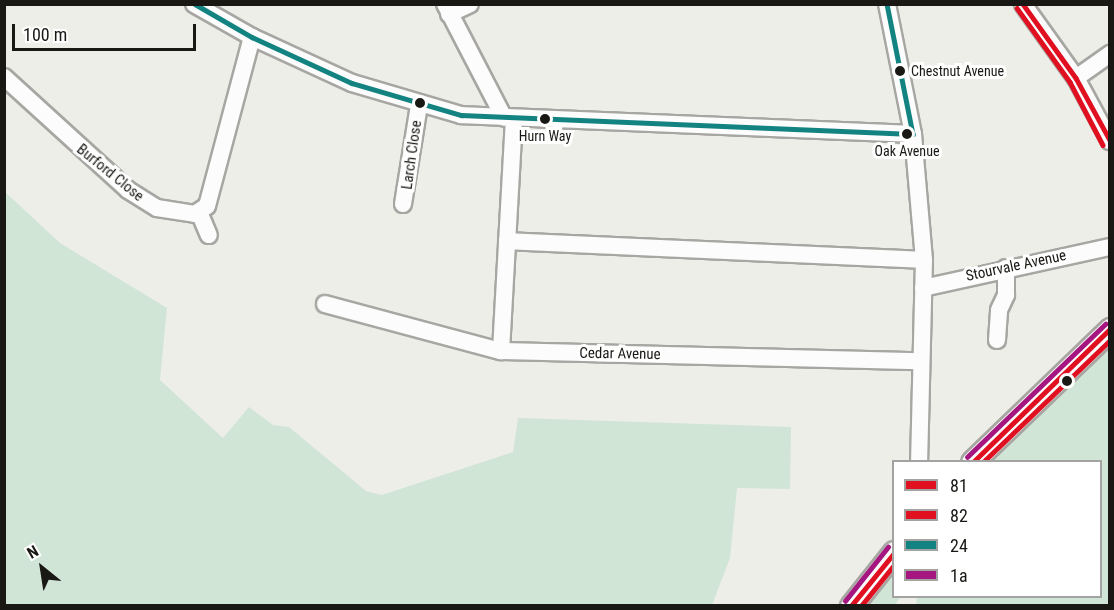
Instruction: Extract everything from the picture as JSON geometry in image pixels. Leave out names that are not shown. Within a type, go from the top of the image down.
[{"type":"main road","points":[[974,460],[1110,329]]},
{"type":"main road","points":[[851,606],[892,555]]},
{"type":"street","points":[[194,4],[252,37],[352,83],[419,105],[460,115],[913,134]]},
{"type":"street","points":[[470,4],[447,9],[509,118],[507,241],[501,351]]},
{"type":"street","points":[[887,4],[913,134],[924,260],[919,460]]},
{"type":"street","points":[[1023,4],[1076,78],[1110,141]]},
{"type":"street","points":[[209,234],[199,212],[207,206],[252,37]]},
{"type":"street","points":[[1076,78],[1110,54]]},
{"type":"street","name":"Burford Close","points":[[4,76],[128,190],[168,212],[199,212]]},
{"type":"street","name":"Larch Close","points":[[403,204],[419,105]]},
{"type":"street","points":[[507,241],[924,260]]},
{"type":"street","name":"Stourvale Avenue","points":[[923,288],[1110,247]]},
{"type":"street","points":[[997,339],[999,310],[1006,295],[1006,268]]},
{"type":"street","name":"Cedar Avenue","points":[[325,304],[501,351],[921,361]]},
{"type":"green space","points":[[5,192],[60,243],[167,308],[160,380],[223,438],[249,407],[273,425],[289,427],[366,491],[382,495],[513,452],[518,418],[791,427],[790,489],[737,488],[730,558],[712,605],[5,605]]},
{"type":"green space","points":[[1109,330],[1109,605],[916,606],[917,598],[1102,598],[1102,460],[973,460]]},
{"type":"green space","points":[[892,568],[892,598],[899,598],[895,605],[867,603]]},
{"type":"transit line","name":"24","points":[[195,4],[252,37],[352,83],[461,115],[913,134]]},
{"type":"transit line","name":"24","points":[[887,4],[913,134]]},
{"type":"transit line","name":"81","points":[[1023,4],[1076,78],[1110,140]]},
{"type":"transit line","name":"82","points":[[1017,8],[1070,82],[1103,145]]},
{"type":"transit line","name":"1a","points":[[967,457],[1105,324]]},
{"type":"transit line","name":"81","points":[[975,460],[1110,329]]},
{"type":"transit line","name":"82","points":[[985,460],[1110,340]]},
{"type":"transit line","name":"1a","points":[[845,601],[888,547]]},
{"type":"transit line","name":"81","points":[[851,606],[892,555]]},
{"type":"transit line","name":"82","points":[[861,606],[892,567]]},
{"type":"place","name":"Chestnut Avenue","points":[[900,71]]},
{"type":"place","name":"Hurn Way","points":[[545,119]]},
{"type":"place","name":"Oak Avenue","points":[[907,134]]}]
